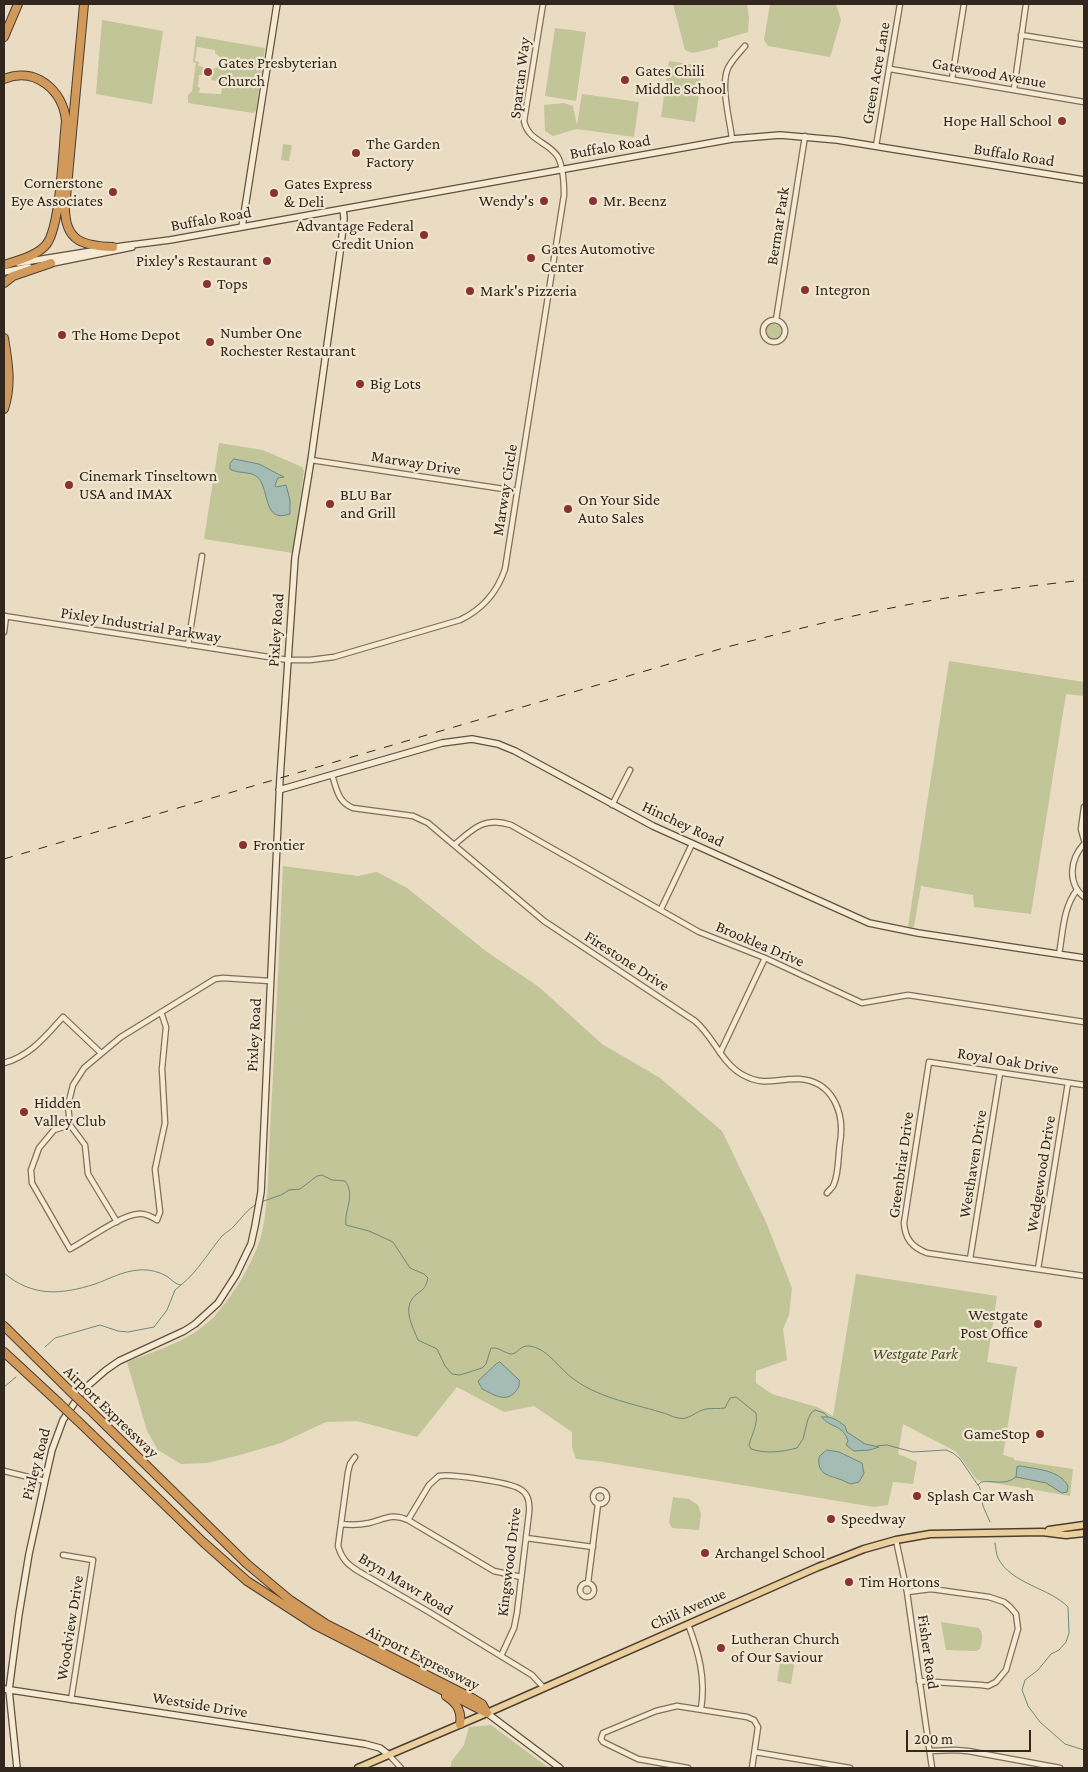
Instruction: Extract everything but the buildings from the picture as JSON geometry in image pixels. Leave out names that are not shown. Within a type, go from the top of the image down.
[{"type":"highway","points":[[4,37],[18,4]]},
{"type":"highway","points":[[84,4],[65,208],[66,220],[69,230],[78,240],[91,246],[113,247]]},
{"type":"highway","points":[[4,79],[11,76],[25,75],[37,78],[47,84],[62,103],[66,121],[57,213],[49,242],[40,251],[4,268]]},
{"type":"highway","points":[[4,283],[13,276],[52,263]]},
{"type":"highway","points":[[4,338],[8,381],[7,399],[4,409]]},
{"type":"highway","name":"Airport Expressway","points":[[4,1326],[247,1564],[290,1600],[326,1624],[480,1702],[487,1713]]},
{"type":"highway","name":"Airport Expressway","points":[[4,1352],[203,1542],[247,1581],[314,1625],[487,1713]]},
{"type":"highway","points":[[430,1684],[457,1705],[461,1716],[460,1724]]},
{"type":"main road","name":"Chili Avenue","points":[[1042,1532],[1066,1526],[1084,1525]]},
{"type":"main road","name":"Chili Avenue","points":[[358,1768],[818,1567],[864,1549],[896,1540],[930,1534],[1042,1532],[1066,1535],[1084,1534]]},
{"type":"street","points":[[242,227],[277,4]]},
{"type":"street","name":"Spartan Way","points":[[543,4],[524,121],[526,129],[530,134],[557,156],[561,170]]},
{"type":"street","name":"Green Acre Lane","points":[[876,146],[900,4]]},
{"type":"street","points":[[952,79],[964,4]]},
{"type":"street","points":[[1014,90],[1026,4]]},
{"type":"street","points":[[1021,35],[1084,45]]},
{"type":"street","points":[[732,139],[726,94],[726,76],[733,61],[745,46]]},
{"type":"street","name":"Gatewood Avenue","points":[[890,69],[1084,102]]},
{"type":"street","name":"Buffalo Road","points":[[4,268],[29,261],[242,227],[732,139],[760,136],[805,136],[1084,180]]},
{"type":"street","name":"Bermar Park","points":[[776,320],[805,136]]},
{"type":"street","name":"Marway Circle","points":[[288,660],[334,657],[460,620],[477,610],[497,589],[505,569],[564,195],[561,170]]},
{"type":"street","name":"Pixley Road","points":[[17,1768],[7,1690],[29,1554],[52,1450],[60,1426],[70,1407],[94,1379],[119,1361],[196,1324],[218,1303],[228,1290],[251,1244],[260,1201],[279,790],[295,558],[311,460],[344,225],[343,209]]},
{"type":"street","name":"Buffalo Road","points":[[4,268],[52,263],[124,250],[142,244]]},
{"type":"street","points":[[776,320],[782,324],[785,330],[781,339],[774,342],[768,340],[763,331],[768,322],[776,320]]},
{"type":"street","name":"Marway Drive","points":[[311,460],[517,491]]},
{"type":"street","points":[[188,646],[202,556]]},
{"type":"street","name":"Pixley Industrial Parkway","points":[[4,632],[5,616],[188,646],[288,660]]},
{"type":"street","name":"Hinchey Road","points":[[279,790],[458,739],[485,740],[515,751],[612,804],[692,844],[869,924],[1084,958]]},
{"type":"street","points":[[612,804],[630,770]]},
{"type":"street","name":"Firestone Drive","points":[[332,776],[338,796],[347,806],[420,818],[428,823],[544,921],[695,1022],[709,1034],[720,1053],[739,1072],[754,1080],[766,1082],[793,1079],[805,1080],[816,1083],[829,1092],[838,1106],[842,1128],[834,1186],[827,1193]]},
{"type":"street","points":[[1084,807],[1081,834],[1084,840]]},
{"type":"street","name":"Brooklea Drive","points":[[454,845],[475,827],[484,823],[502,822],[511,825],[699,932],[765,958],[862,1003],[908,995],[1084,1022]]},
{"type":"street","points":[[661,910],[692,844]]},
{"type":"street","points":[[1084,844],[1075,858],[1072,868],[1072,877],[1077,890],[1084,897]]},
{"type":"street","points":[[1059,954],[1068,906],[1077,890]]},
{"type":"street","points":[[720,1053],[765,958]]},
{"type":"street","points":[[117,1222],[88,1174],[85,1145],[70,1125],[68,1105],[73,1084],[79,1074],[121,1037],[215,979],[270,981]]},
{"type":"street","points":[[70,1125],[54,1130],[39,1148],[33,1164],[32,1183],[70,1249],[117,1222],[138,1214],[144,1214],[158,1220],[160,1216],[155,1174],[165,1123],[162,1069],[166,1026],[161,1012]]},
{"type":"street","points":[[4,1063],[30,1051],[63,1017],[101,1053]]},
{"type":"street","name":"Royal Oak Drive","points":[[929,1062],[1084,1085]]},
{"type":"street","name":"Greenbriar Drive","points":[[929,1062],[904,1223],[904,1232],[907,1239],[919,1250],[927,1253],[1084,1276]]},
{"type":"street","name":"Westhaven Drive","points":[[970,1259],[1000,1073]]},
{"type":"street","name":"Wedgewood Drive","points":[[1038,1269],[1068,1083]]},
{"type":"street","name":"Bryn Mawr Road","points":[[355,1457],[350,1464],[348,1472],[338,1546],[341,1557],[348,1564],[532,1675],[544,1688]]},
{"type":"street","points":[[4,1471],[45,1481]]},
{"type":"street","name":"Kingswood Drive","points":[[408,1520],[429,1485],[439,1476],[455,1476],[512,1485],[525,1492],[529,1499],[529,1513],[522,1577],[514,1628],[501,1656]]},
{"type":"street","points":[[588,1583],[598,1504]]},
{"type":"street","points":[[341,1524],[368,1523],[392,1516],[400,1516],[494,1571],[522,1577]]},
{"type":"street","points":[[526,1538],[593,1547]]},
{"type":"street","name":"Fisher Road","points":[[896,1540],[907,1592],[932,1768]]},
{"type":"street","name":"Woodview Drive","points":[[63,1555],[93,1560],[71,1700]]},
{"type":"street","points":[[907,1592],[931,1589],[997,1598],[1016,1614],[1018,1623],[1017,1635],[1006,1670],[996,1682],[988,1686],[920,1681]]},
{"type":"street","points":[[688,1624],[702,1674],[704,1694],[701,1709]]},
{"type":"street","name":"Westside Drive","points":[[7,1690],[365,1744],[380,1748],[389,1755]]},
{"type":"street","points":[[688,1768],[638,1759],[603,1742],[601,1736],[603,1733],[663,1709],[677,1706],[747,1717],[754,1720],[758,1727],[752,1768]]},
{"type":"street","points":[[487,1713],[560,1768]]},
{"type":"street","points":[[930,1751],[962,1750],[1060,1768]]},
{"type":"street","points":[[755,1752],[850,1768]]},
{"type":"street","points":[[389,1755],[401,1768]]},
{"type":"green space","points":[[673,4],[747,4],[748,32],[718,41],[718,47],[693,53],[685,50]]},
{"type":"green space","points":[[770,4],[836,4],[841,20],[830,57],[768,46],[764,40]]},
{"type":"green space","points":[[102,20],[163,31],[152,104],[96,94]]},
{"type":"green space","points":[[555,28],[586,32],[576,101],[545,96]]},
{"type":"green space","points":[[196,36],[265,48],[256,111],[253,113],[188,103],[188,95],[192,91],[196,63],[193,62]],"holes":[[[197,47],[215,50],[215,53],[224,60],[223,65],[213,69],[211,80],[223,82],[221,94],[199,93],[199,75],[202,75],[204,67],[198,66],[199,62],[195,61]]]},
{"type":"green space","points":[[669,61],[703,66],[695,122],[661,117]]},
{"type":"green space","points":[[582,94],[639,102],[634,137],[577,129],[553,136],[545,131],[544,105],[564,103],[573,106],[577,125]]},
{"type":"green space","points":[[283,144],[292,145],[289,161],[281,160]]},
{"type":"green space","points":[[774,323],[780,325],[782,331],[780,337],[774,339],[768,337],[766,331],[768,325]]},
{"type":"green space","points":[[219,443],[263,450],[302,467],[304,471],[293,553],[204,539]],"holes":[[[234,459],[259,464],[280,474],[275,485],[276,487],[286,485],[291,509],[284,516],[272,510],[263,484],[257,476]]]},
{"type":"green space","points":[[949,661],[1084,682],[1084,696],[1066,694],[1031,914],[974,907],[973,895],[921,886],[914,927],[908,927]]},
{"type":"green space","name":"Westgate Park","points":[[283,866],[358,876],[377,872],[407,888],[487,952],[539,987],[602,1044],[660,1078],[722,1131],[766,1222],[792,1288],[789,1315],[783,1329],[787,1360],[756,1371],[756,1383],[772,1394],[817,1407],[833,1416],[856,1274],[997,1296],[987,1362],[1017,1367],[1003,1455],[1014,1458],[1014,1460],[1073,1469],[1070,1496],[977,1480],[955,1451],[903,1424],[898,1454],[917,1462],[913,1484],[893,1482],[888,1505],[874,1507],[576,1459],[572,1447],[572,1432],[534,1406],[504,1412],[457,1387],[417,1437],[357,1421],[326,1422],[281,1443],[207,1463],[181,1464],[158,1450],[147,1431],[127,1362],[188,1337],[209,1321],[225,1304],[242,1278],[260,1240],[263,1228],[268,1186]]},
{"type":"green space","points":[[673,1497],[689,1499],[698,1505],[701,1514],[699,1530],[672,1528],[669,1522]]},
{"type":"green space","points":[[941,1622],[979,1628],[982,1636],[980,1649],[976,1651],[946,1650]]},
{"type":"green space","points":[[781,1657],[795,1659],[791,1684],[777,1681]]},
{"type":"green space","points":[[491,1725],[549,1768],[451,1768],[451,1762],[464,1745],[469,1727]]},
{"type":"water","points":[[234,459],[259,464],[284,477],[278,478],[275,485],[276,487],[286,485],[290,500],[290,514],[281,516],[275,514],[270,509],[261,481],[256,476],[230,469],[230,464]]},
{"type":"water","points":[[500,1362],[519,1380],[518,1388],[508,1397],[499,1397],[482,1389],[478,1381]]},
{"type":"water","points":[[822,1417],[834,1419],[845,1426],[847,1432],[865,1444],[879,1447],[870,1450],[854,1451],[846,1445],[848,1441],[843,1432]]},
{"type":"water","points":[[827,1450],[839,1452],[862,1463],[864,1473],[859,1482],[851,1484],[821,1470],[819,1457]]},
{"type":"water","points":[[1017,1467],[1054,1473],[1068,1486],[1067,1492],[1062,1493],[1046,1483],[1016,1477]]},
{"type":"waterway","points":[[261,1202],[289,1190],[300,1189],[317,1176],[322,1175],[332,1180],[345,1181],[350,1192],[346,1225],[369,1231],[393,1242],[410,1268],[424,1274],[428,1278],[424,1288],[412,1299],[409,1316],[418,1340],[437,1349],[445,1366],[452,1374],[460,1375],[482,1368],[486,1364],[491,1348],[512,1354],[529,1346],[535,1347],[547,1354],[571,1377],[591,1390],[614,1399],[682,1419],[702,1410],[725,1408],[730,1398],[736,1397],[756,1413],[755,1425],[749,1445],[751,1449],[763,1452],[797,1448],[803,1439],[811,1413],[815,1410],[824,1413],[828,1417]]},
{"type":"waterway","points":[[4,1273],[25,1286],[47,1292],[82,1288],[122,1274],[143,1270],[162,1274],[181,1285],[198,1268],[222,1236],[247,1211],[257,1204]]},
{"type":"waterway","points":[[45,1347],[55,1338],[100,1325],[128,1332],[154,1327],[167,1310],[175,1290],[181,1285]]},
{"type":"waterway","points":[[4,1387],[16,1377]]},
{"type":"waterway","points":[[877,1446],[887,1445],[913,1452],[946,1450],[953,1453],[960,1459],[980,1488],[983,1506],[990,1522]]},
{"type":"waterway","points":[[978,1485],[981,1482],[1008,1481],[1016,1477]]},
{"type":"waterway","points":[[995,1543],[998,1558],[1004,1567],[1021,1580],[1051,1595],[1068,1607],[1069,1633],[1066,1642],[1059,1650],[1051,1654],[1038,1670],[1025,1680],[1022,1690],[1028,1706],[1040,1722],[1065,1744],[1084,1750]]},
{"type":"railway","points":[[4,859],[727,647],[829,621],[915,603],[1084,580]]},
{"type":"place","name":"Gates Presbyterian Church","points":[[208,72]]},
{"type":"place","name":"Gates Chili Middle School","points":[[625,80]]},
{"type":"place","name":"Hope Hall School","points":[[1062,121]]},
{"type":"place","name":"The Garden Factory","points":[[356,153]]},
{"type":"place","name":"Cornerstone Eye Associates","points":[[113,192]]},
{"type":"place","name":"Gates Express & Deli","points":[[274,193]]},
{"type":"place","name":"Wendy's","points":[[544,201]]},
{"type":"place","name":"Mr. Beenz","points":[[593,201]]},
{"type":"place","name":"Advantage Federal Credit Union","points":[[424,235]]},
{"type":"place","name":"Gates Automotive Center","points":[[531,258]]},
{"type":"place","name":"Pixley's Restaurant","points":[[267,261]]},
{"type":"place","name":"Tops","points":[[207,284]]},
{"type":"place","name":"Integron","points":[[805,290]]},
{"type":"place","name":"Mark's Pizzeria","points":[[470,291]]},
{"type":"place","name":"The Home Depot","points":[[62,335]]},
{"type":"place","name":"Number One Rochester Restaurant","points":[[210,342]]},
{"type":"place","name":"Big Lots","points":[[360,384]]},
{"type":"place","name":"Cinemark Tinseltown USA and IMAX","points":[[69,485]]},
{"type":"place","name":"BLU Bar and Grill","points":[[330,504]]},
{"type":"place","name":"On Your Side Auto Sales","points":[[568,509]]},
{"type":"place","name":"Frontier","points":[[243,845]]},
{"type":"place","name":"Hidden Valley Club","points":[[24,1112]]},
{"type":"place","name":"Westgate Post Office","points":[[1038,1324]]},
{"type":"place","name":"GameStop","points":[[1040,1434]]},
{"type":"place","name":"Splash Car Wash","points":[[917,1496]]},
{"type":"place","name":"Speedway","points":[[831,1519]]},
{"type":"place","name":"Archangel School","points":[[705,1553]]},
{"type":"place","name":"Tim Hortons","points":[[849,1582]]},
{"type":"place","name":"Lutheran Church of Our Saviour","points":[[721,1648]]}]
